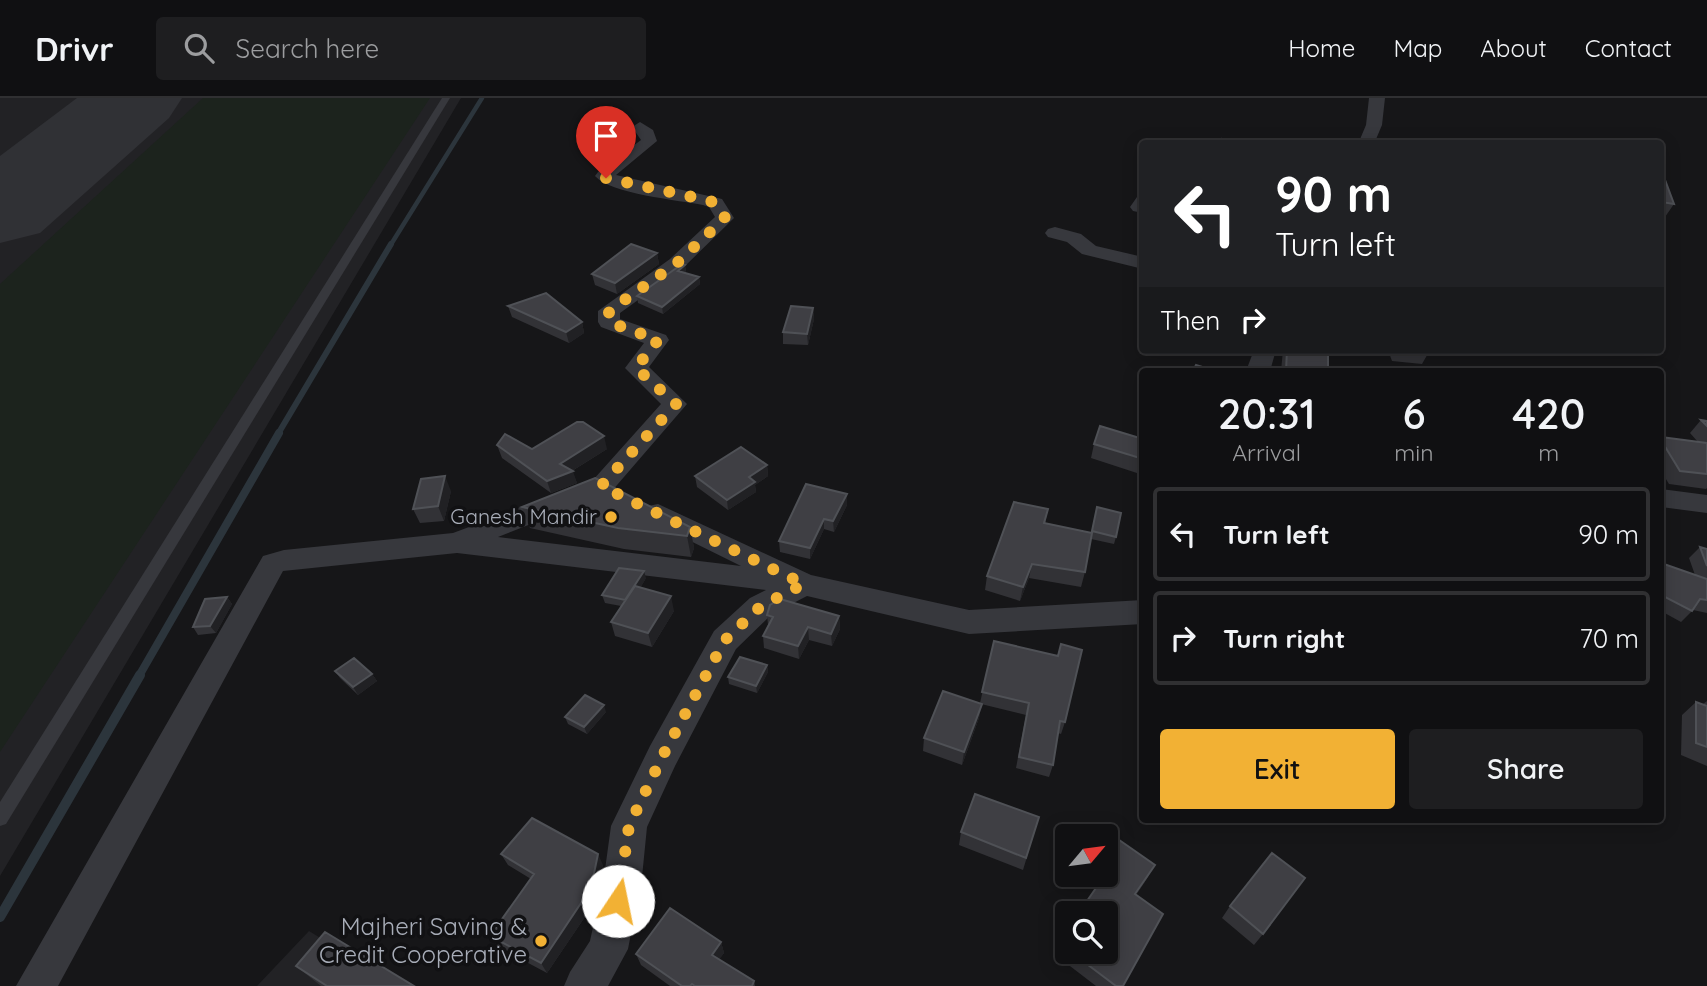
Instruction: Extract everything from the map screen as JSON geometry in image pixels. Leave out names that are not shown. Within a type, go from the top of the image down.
[{"type":"street","points":[[1368,140],[1374,125],[1377,98]]},
{"type":"street","points":[[621,495],[676,404],[636,368],[658,340],[609,322],[609,311],[677,263],[725,218],[716,203],[621,183],[604,176],[649,141],[647,133],[640,127]]},
{"type":"street","points":[[1055,233],[1074,238],[1089,250],[1139,262]]},
{"type":"street","points":[[36,986],[273,563],[284,559],[456,543],[621,495],[804,584]]},
{"type":"street","points":[[1664,498],[1707,504]]},
{"type":"street","points":[[456,543],[804,584],[969,622],[1139,612]]},
{"type":"street","points":[[584,986],[608,949],[623,877],[629,826],[662,757],[725,640],[761,606],[804,584]]},
{"type":"lane","points":[[0,818],[446,98]]},
{"type":"shaded area","points":[[0,98],[461,98],[0,876]]},
{"type":"shaded area","points":[[203,98],[430,98],[0,752],[0,284]]},
{"type":"shaded area","points":[[309,931],[399,986],[257,986]]},
{"type":"building","points":[[1664,177],[1674,204],[1664,202]]},
{"type":"building","points":[[631,244],[657,253],[615,283],[592,274]]},
{"type":"building","points":[[682,264],[685,265],[678,271],[699,277],[662,307],[637,296]]},
{"type":"building","points":[[546,293],[582,322],[566,332],[508,306]]},
{"type":"building","points":[[791,306],[813,308],[807,334],[783,332]]},
{"type":"building","points":[[1287,354],[1328,354],[1328,368],[1286,368]]},
{"type":"building","points":[[577,422],[583,422],[604,436],[560,464],[573,471],[547,481],[497,445],[505,434],[532,449]]},
{"type":"building","points":[[1100,426],[1139,438],[1139,458],[1094,444]]},
{"type":"building","points":[[1664,437],[1707,443],[1707,474],[1680,471],[1664,445]]},
{"type":"building","points":[[741,447],[767,465],[749,477],[755,482],[727,500],[695,476]]},
{"type":"building","points":[[445,476],[438,506],[413,509],[421,479]]},
{"type":"building","points":[[595,478],[690,527],[687,536],[618,528],[522,507]]},
{"type":"building","points":[[806,484],[847,494],[833,521],[824,519],[810,548],[779,541]]},
{"type":"building","points":[[1014,502],[1048,509],[1044,523],[1092,533],[1085,572],[1032,564],[1023,587],[987,576]]},
{"type":"building","points":[[1097,507],[1121,513],[1116,537],[1092,531]]},
{"type":"building","points":[[1700,547],[1707,549],[1707,566]]},
{"type":"building","points":[[1664,564],[1707,579],[1707,600],[1700,599],[1692,611],[1664,597]]},
{"type":"building","points":[[619,568],[644,571],[625,600],[602,595]]},
{"type":"building","points":[[635,586],[671,596],[648,633],[611,622]]},
{"type":"building","points":[[227,597],[210,626],[193,627],[205,599]]},
{"type":"building","points":[[780,599],[839,616],[831,634],[808,627],[798,646],[763,636],[773,617],[767,615],[770,605]]},
{"type":"building","points":[[994,641],[1058,656],[1061,644],[1082,650],[1065,722],[1060,721],[1053,765],[1019,757],[1029,703],[982,692]]},
{"type":"building","points":[[740,657],[767,665],[756,686],[728,677]]},
{"type":"building","points":[[354,658],[372,674],[353,687],[335,671]]},
{"type":"building","points":[[943,691],[982,704],[964,752],[924,738]]},
{"type":"building","points":[[585,695],[604,705],[584,727],[565,717]]},
{"type":"building","points":[[1696,702],[1707,706],[1707,747],[1696,743]]},
{"type":"building","points":[[975,794],[1039,817],[1026,858],[961,832]]},
{"type":"building","points":[[532,818],[598,854],[591,888],[541,963],[490,936],[534,874],[501,854]]},
{"type":"building","points":[[1118,839],[1155,865],[1135,894],[1163,914],[1123,986],[1116,986],[1087,964],[1118,964],[1118,901],[1087,901],[1097,887],[1118,887]]},
{"type":"building","points":[[1272,853],[1305,878],[1263,934],[1230,906]]},
{"type":"building","points":[[670,908],[721,942],[712,955],[754,981],[752,986],[682,986],[636,954]]},
{"type":"building","points":[[325,932],[414,986],[327,986],[296,966]]},
{"type":"waterway","points":[[390,246],[482,98]]},
{"type":"waterway","points":[[278,434],[391,244]]},
{"type":"waterway","points":[[139,676],[279,433]]},
{"type":"waterway","points":[[0,917],[140,675]]},
{"type":"runway","points":[[0,209],[136,98]]},
{"type":"place","name":"Ganesh Mandir","points":[[611,517]]},
{"type":"place","name":"Majheri Saving & Credit Cooperative","points":[[541,941]]},
{"type":"route","points":[[606,178],[716,203],[723,210],[725,218],[677,263],[609,311],[609,322],[658,340],[636,368],[676,404],[601,486],[804,584],[761,606],[725,640],[662,757],[629,826],[618,901]]}]
